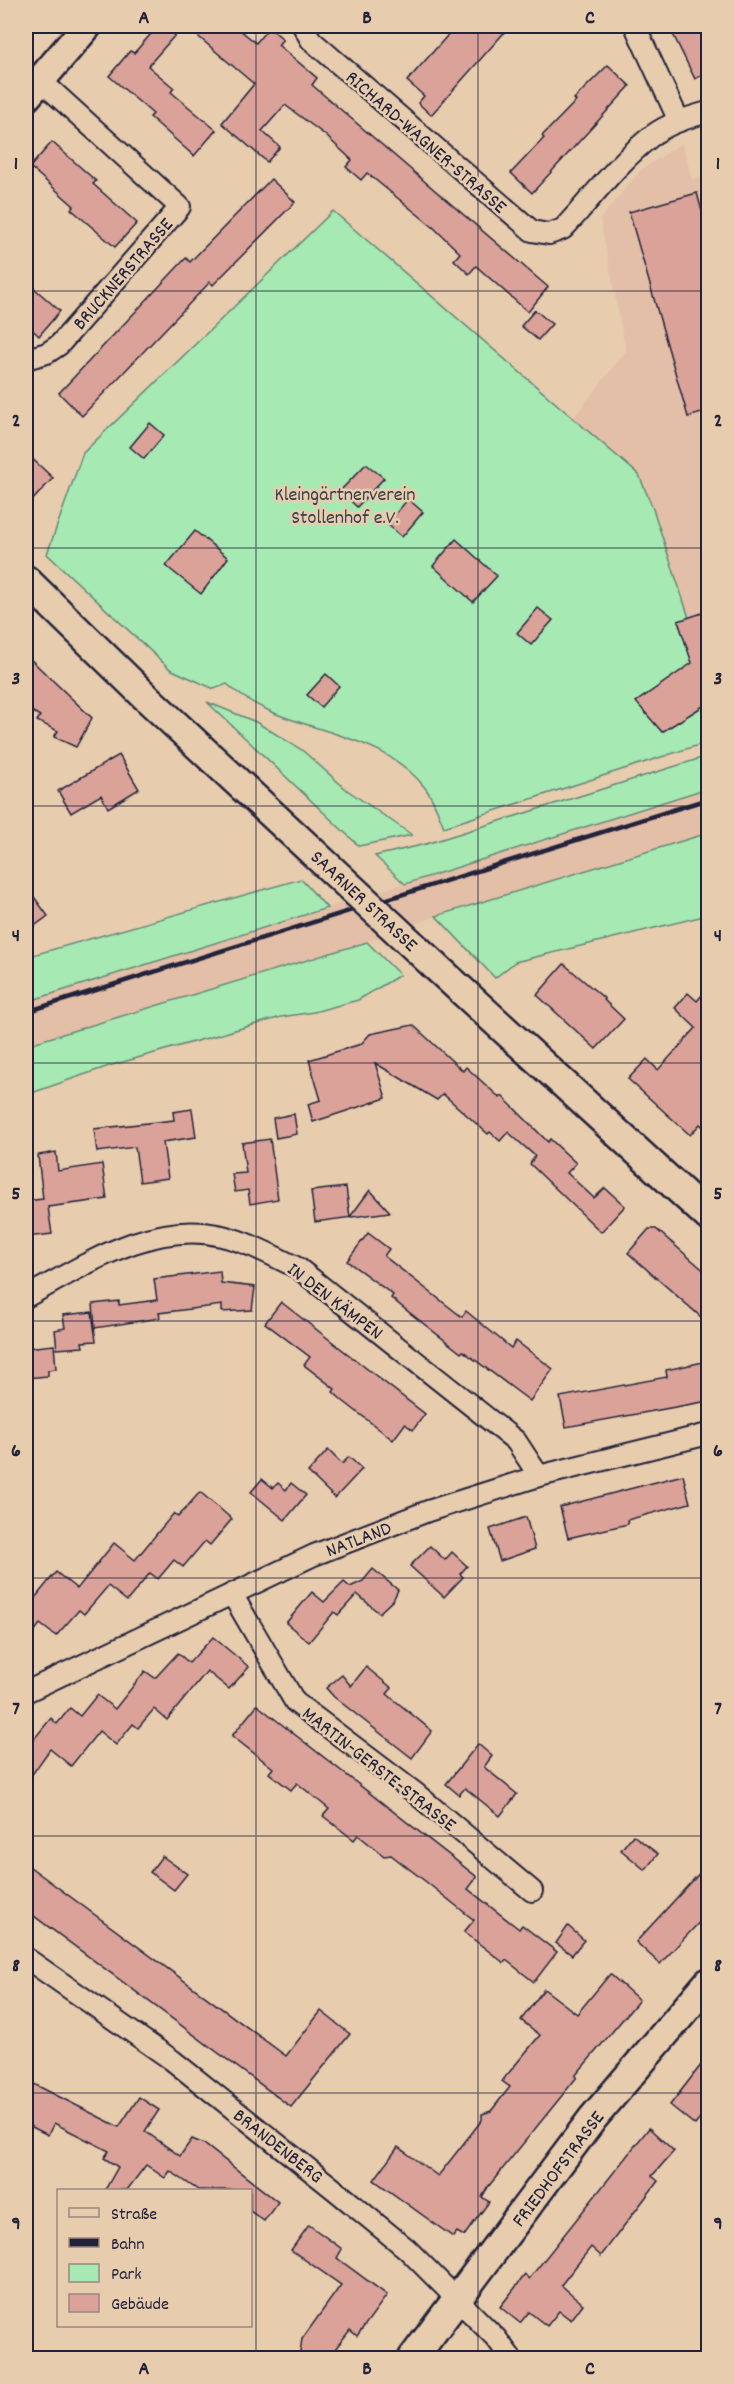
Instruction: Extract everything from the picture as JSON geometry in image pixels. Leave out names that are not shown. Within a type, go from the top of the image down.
[{"type":"main road","points":[[33,88],[87,26]]},
{"type":"main road","name":"SAARNER STRASSE","points":[[26,580],[148,699],[708,1216]]},
{"type":"main road","name":"FRIEDHOFSTRASSE","points":[[412,2358],[593,2118],[708,1983]]},
{"type":"street","name":"RICHARD-WAGNER-STRASSE","points":[[303,26],[311,40],[532,231],[549,234],[563,229],[628,157],[654,134],[679,121]]},
{"type":"street","points":[[635,26],[679,121],[708,112]]},
{"type":"street","name":"BRUCKNERSTRASSE","points":[[26,359],[48,353],[59,345],[180,207],[33,88]]},
{"type":"street","name":"IN DEN KÄMPEN","points":[[26,1297],[111,1252],[152,1236],[191,1233],[221,1235],[262,1250],[298,1268],[516,1441],[539,1476]]},
{"type":"street","name":"NATLAND","points":[[26,1692],[314,1555],[428,1511],[539,1476],[708,1434]]},
{"type":"street","name":"MARTIN-GERSTE-STRASSE","points":[[232,1594],[295,1702],[414,1792],[532,1891]]},
{"type":"street","name":"BRANDENBERG","points":[[26,1958],[172,2060],[407,2249],[496,2338],[511,2358]]},
{"type":"shaded area","points":[[682,143],[692,180],[708,174],[708,675],[653,509],[639,475],[573,418],[626,351],[600,219],[641,170]]},
{"type":"shaded area","points":[[708,788],[708,833],[436,916],[367,942],[26,1045],[26,1002]]},
{"type":"green space","name":"Kleingärtnerverein Stollenhof e.V.","points":[[333,211],[639,475],[653,509],[708,675],[708,742],[444,827],[429,793],[406,768],[382,752],[356,741],[275,713],[250,701],[227,684],[214,689],[170,669],[47,554],[83,453]]},
{"type":"green space","points":[[207,702],[256,722],[302,750],[347,790],[412,835],[359,846]]},
{"type":"green space","points":[[708,756],[708,788],[405,884],[375,856],[426,844]]},
{"type":"green space","points":[[708,833],[708,915],[515,962],[495,978],[436,916]]},
{"type":"green space","points":[[301,879],[327,908],[26,1002],[26,957]]},
{"type":"green space","points":[[367,942],[400,975],[358,1000],[314,1012],[281,1017],[109,1066],[26,1095],[26,1045]]},
{"type":"building","points":[[158,26],[183,26],[148,66],[174,88],[171,92],[216,130],[194,156],[150,117],[153,114],[109,76],[130,51],[134,53]]},
{"type":"building","points":[[186,26],[235,26],[256,43],[269,27],[283,39],[278,45],[317,78],[312,85],[548,287],[528,312],[476,266],[469,274],[454,260],[460,253],[433,227],[367,173],[361,180],[346,167],[352,160],[325,135],[285,105],[262,131],[280,147],[267,162],[222,123],[254,84]]},
{"type":"building","points":[[456,26],[510,26],[431,115],[418,103],[424,96],[407,81]]},
{"type":"building","points":[[669,26],[702,26],[708,39],[708,72],[695,79]]},
{"type":"building","points":[[608,65],[630,86],[532,193],[511,173],[576,101],[574,99]]},
{"type":"building","points":[[52,142],[96,181],[93,184],[137,223],[115,247],[71,209],[74,206],[30,167]]},
{"type":"building","points":[[271,179],[295,202],[213,285],[210,282],[82,416],[59,393],[186,258],[190,262]]},
{"type":"building","points":[[697,193],[708,233],[708,305],[704,307],[708,324],[708,411],[688,417],[629,212]]},
{"type":"building","points":[[26,281],[60,311],[39,336],[26,324]]},
{"type":"building","points":[[535,310],[552,324],[538,340],[521,326]]},
{"type":"building","points":[[150,423],[164,435],[144,459],[130,447]]},
{"type":"building","points":[[26,453],[53,478],[26,507]]},
{"type":"building","points":[[366,464],[384,478],[357,507],[340,491]]},
{"type":"building","points":[[408,499],[423,512],[402,537],[387,524]]},
{"type":"building","points":[[195,531],[228,558],[201,594],[166,566]]},
{"type":"building","points":[[456,539],[497,576],[473,602],[433,566]]},
{"type":"building","points":[[538,608],[553,620],[531,645],[517,633]]},
{"type":"building","points":[[708,611],[708,703],[662,732],[636,702],[692,663],[678,621]]},
{"type":"building","points":[[26,655],[92,718],[76,747],[54,737],[58,731],[37,721],[40,716],[26,708]]},
{"type":"building","points":[[326,674],[339,686],[321,707],[307,695]]},
{"type":"building","points":[[119,755],[139,789],[108,808],[101,795],[71,813],[58,791]]},
{"type":"building","points":[[26,886],[48,916],[26,932]]},
{"type":"building","points":[[564,964],[605,999],[624,1019],[596,1049],[537,995]]},
{"type":"building","points":[[708,988],[708,1131],[700,1124],[690,1135],[628,1079],[647,1059],[658,1070],[696,1028],[675,1008],[688,993],[697,1001]]},
{"type":"building","points":[[413,1025],[463,1071],[466,1067],[500,1098],[502,1096],[548,1142],[550,1139],[576,1163],[567,1173],[594,1198],[605,1188],[625,1206],[601,1232],[530,1164],[535,1156],[508,1132],[500,1141],[490,1132],[488,1134],[443,1094],[437,1100],[375,1063],[386,1098],[313,1122],[308,1104],[321,1100],[309,1060],[361,1044],[370,1034]]},
{"type":"building","points":[[192,1109],[196,1137],[163,1142],[168,1178],[140,1182],[135,1147],[97,1152],[94,1129],[174,1120],[173,1112]]},
{"type":"building","points":[[294,1114],[297,1134],[276,1138],[273,1118]]},
{"type":"building","points":[[270,1139],[278,1199],[250,1204],[248,1190],[235,1192],[232,1174],[246,1173],[242,1143]]},
{"type":"building","points":[[56,1152],[58,1171],[102,1164],[107,1199],[48,1207],[52,1234],[26,1237],[26,1201],[43,1199],[38,1155]]},
{"type":"building","points":[[346,1187],[350,1217],[370,1190],[390,1212],[315,1222],[311,1191]]},
{"type":"building","points":[[649,1229],[656,1229],[708,1274],[708,1323],[628,1253]]},
{"type":"building","points":[[368,1233],[389,1249],[384,1256],[462,1317],[466,1311],[511,1348],[516,1341],[553,1369],[530,1401],[463,1351],[461,1353],[391,1298],[393,1295],[347,1261]]},
{"type":"building","points":[[220,1271],[221,1283],[255,1287],[252,1310],[222,1312],[222,1305],[159,1313],[160,1318],[95,1328],[93,1304],[119,1301],[119,1305],[157,1300],[154,1279]]},
{"type":"building","points":[[281,1302],[425,1414],[413,1430],[405,1424],[393,1440],[343,1401],[333,1392],[335,1389],[304,1365],[310,1357],[265,1323]]},
{"type":"building","points":[[92,1312],[96,1341],[82,1342],[83,1347],[57,1349],[55,1330],[65,1328],[63,1315]]},
{"type":"building","points":[[54,1345],[56,1369],[48,1370],[48,1376],[26,1378],[26,1348]]},
{"type":"building","points":[[708,1361],[708,1401],[566,1427],[560,1397],[667,1377],[666,1370]]},
{"type":"building","points":[[328,1450],[342,1464],[349,1457],[362,1469],[335,1498],[308,1472]]},
{"type":"building","points":[[683,1475],[690,1503],[627,1520],[628,1524],[568,1538],[560,1507]]},
{"type":"building","points":[[262,1479],[273,1488],[278,1483],[286,1490],[291,1483],[306,1495],[285,1520],[251,1492]]},
{"type":"building","points":[[200,1492],[232,1519],[210,1545],[205,1541],[183,1567],[174,1560],[158,1579],[150,1573],[127,1601],[108,1586],[84,1614],[79,1610],[56,1636],[40,1624],[26,1642],[26,1609],[56,1572],[77,1589],[114,1543],[135,1560],[174,1513],[178,1517]]},
{"type":"building","points":[[526,1517],[535,1549],[500,1561],[490,1529]]},
{"type":"building","points":[[430,1546],[445,1560],[452,1552],[467,1566],[460,1574],[463,1577],[444,1597],[410,1566]]},
{"type":"building","points":[[373,1569],[398,1590],[393,1600],[379,1613],[357,1594],[338,1615],[334,1612],[309,1642],[286,1623],[312,1592],[324,1602],[344,1582],[350,1587],[363,1581]]},
{"type":"building","points":[[213,1637],[249,1667],[229,1689],[207,1671],[167,1720],[154,1709],[138,1728],[133,1724],[116,1745],[99,1731],[71,1766],[50,1749],[26,1783],[26,1749],[51,1718],[57,1724],[70,1708],[80,1716],[97,1695],[115,1709],[145,1671],[155,1678],[178,1653],[189,1663]]},
{"type":"building","points":[[366,1667],[392,1688],[387,1694],[432,1731],[412,1758],[334,1697],[326,1688],[342,1675],[351,1686]]},
{"type":"building","points":[[257,1705],[477,1877],[468,1889],[519,1929],[522,1925],[557,1952],[534,1982],[506,1960],[504,1963],[464,1932],[474,1920],[391,1855],[384,1856],[358,1835],[354,1840],[323,1816],[329,1809],[297,1783],[291,1790],[269,1773],[273,1768],[232,1736]]},
{"type":"building","points":[[478,1744],[492,1756],[484,1767],[517,1794],[500,1816],[465,1788],[459,1795],[446,1784]]},
{"type":"building","points":[[633,1835],[658,1854],[645,1870],[621,1850]]},
{"type":"building","points":[[162,1856],[187,1874],[174,1890],[150,1872]]},
{"type":"building","points":[[26,1864],[286,2056],[321,2011],[350,2034],[291,2107],[26,1910]]},
{"type":"building","points":[[708,1864],[708,1913],[660,1964],[636,1942]]},
{"type":"building","points":[[568,1926],[584,1940],[572,1955],[556,1943]]},
{"type":"building","points":[[610,1974],[639,2000],[575,2076],[577,2077],[488,2187],[482,2197],[489,2202],[464,2236],[457,2232],[453,2237],[374,2180],[398,2147],[438,2176],[482,2120],[482,2114],[491,2111],[510,2087],[502,2081],[540,2035],[521,2020],[544,1989],[577,2014]]},
{"type":"building","points":[[708,2056],[708,2109],[695,2125],[670,2105]]},
{"type":"building","points":[[26,2080],[119,2127],[139,2097],[159,2110],[145,2131],[180,2156],[192,2139],[204,2144],[278,2202],[264,2221],[252,2212],[252,2189],[197,2189],[170,2171],[165,2178],[146,2165],[128,2189],[106,2189],[118,2167],[104,2158],[109,2151],[54,2123],[48,2135],[26,2124]]},
{"type":"building","points":[[649,2128],[674,2151],[652,2176],[658,2181],[601,2256],[591,2247],[561,2285],[583,2304],[571,2320],[559,2311],[547,2326],[529,2312],[520,2323],[500,2307],[525,2275],[529,2279]]},
{"type":"building","points":[[309,2225],[342,2249],[337,2258],[387,2295],[357,2336],[350,2330],[328,2358],[304,2358],[300,2352],[302,2339],[341,2285],[291,2250]]},
{"type":"railway","points":[[26,1012],[708,799]]}]
